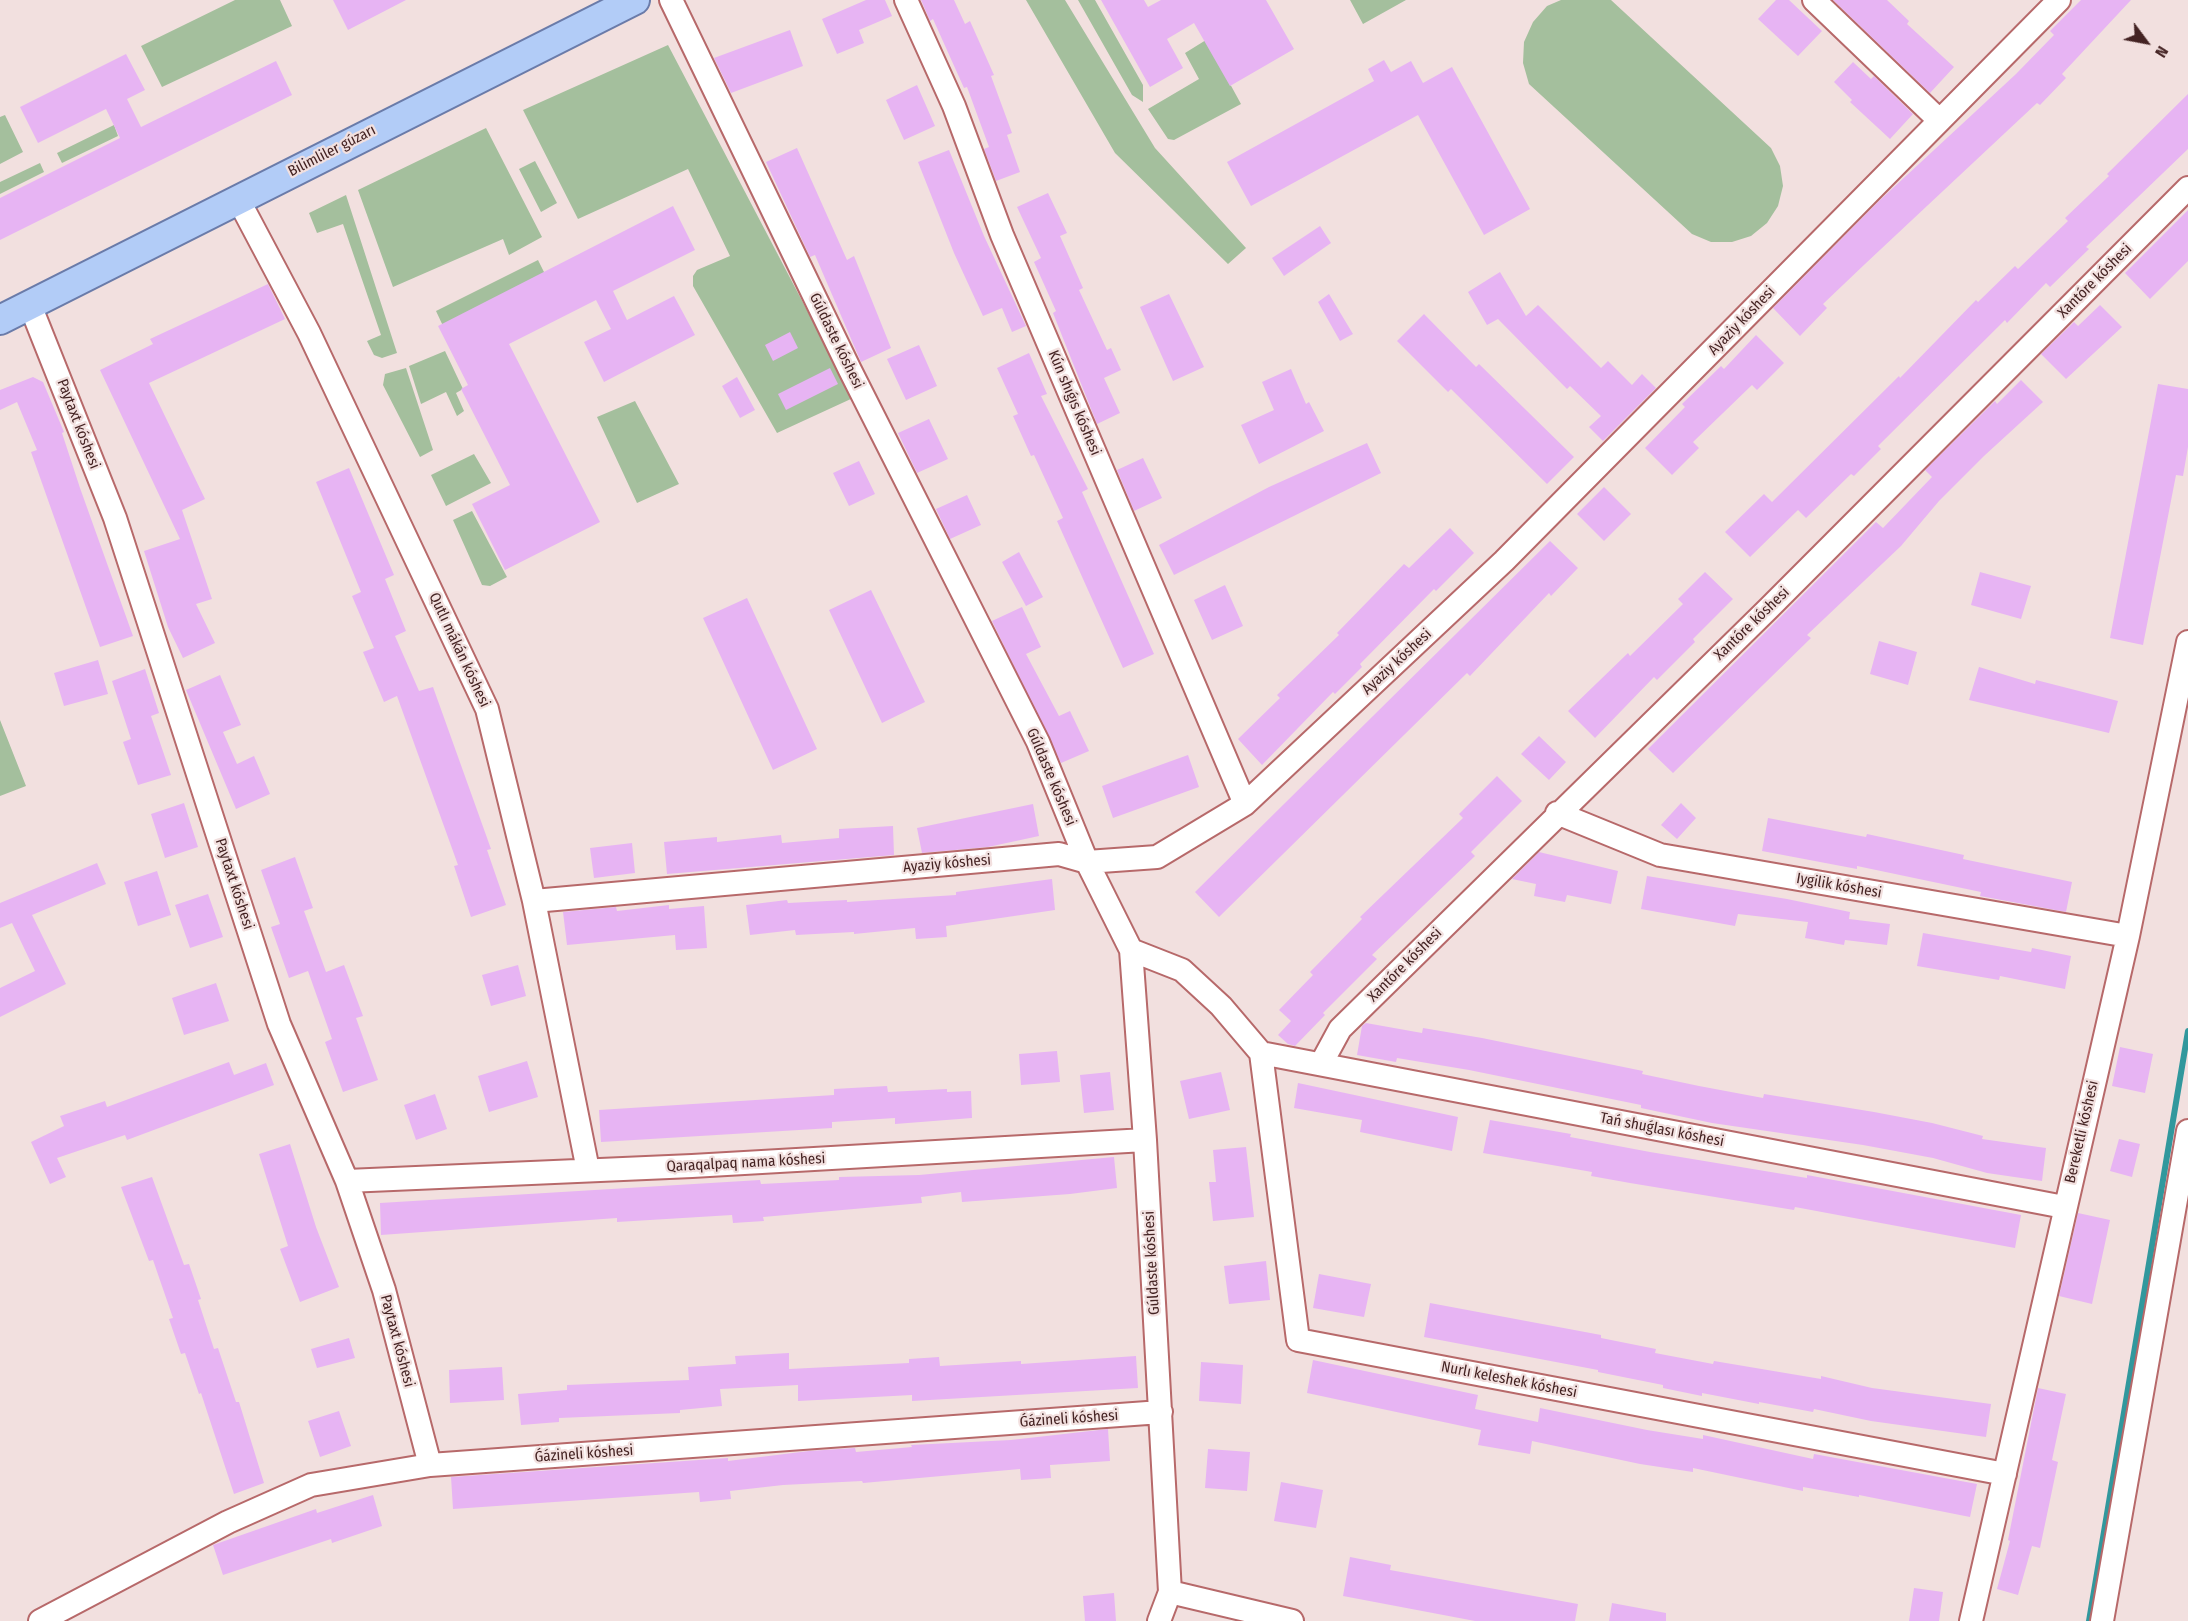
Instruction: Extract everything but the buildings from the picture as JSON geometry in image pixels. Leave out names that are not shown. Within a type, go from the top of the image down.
[{"type":"main road","name":"Bilimliler gúzarı","points":[[0,320],[635,0]]},
{"type":"street","name":"Gúldaste kóshesi","points":[[671,0],[850,370],[1038,742],[1087,862],[1131,950],[1145,1140],[1170,1592],[1159,1621]]},
{"type":"street","name":"Kún shıǵıs kóshesi","points":[[906,0],[954,106],[1002,235],[1245,804]]},
{"type":"street","points":[[1814,0],[1939,120]]},
{"type":"street","name":"Ayaziy kóshesi","points":[[534,901],[1059,855],[1087,862],[1157,857],[1245,804],[1504,561],[2059,0]]},
{"type":"street","name":"Xantóre kóshesi","points":[[1321,1064],[1340,1029],[1557,813],[1769,608],[2188,188]]},
{"type":"street","name":"Qutlı mákán kóshesi","points":[[238,199],[309,333],[487,708],[534,901],[588,1170]]},
{"type":"street","name":"Paytaxt kóshesi","points":[[30,305],[115,518],[279,1024],[347,1181],[384,1290],[430,1465]]},
{"type":"street","name":"Bereketli kóshesi","points":[[1971,1621],[2064,1207],[2128,936],[2188,642]]},
{"type":"street","name":"Iygilik kóshesi","points":[[1557,813],[1660,855],[2128,936]]},
{"type":"street","points":[[1131,950],[1182,970],[1221,1006],[1261,1053]]},
{"type":"street","name":"Tań shuǵlası kóshesi","points":[[1261,1053],[2064,1207]]},
{"type":"street","name":"Nurlı keleshek kóshesi","points":[[1261,1053],[1298,1340],[2005,1474]]},
{"type":"street","points":[[2102,1621],[2188,1131]]},
{"type":"street","name":"Qaraqalpaq nama kóshesi","points":[[347,1181],[1145,1140]]},
{"type":"street","name":"Ǵázineli kóshesi","points":[[40,1621],[228,1522],[310,1485],[430,1465],[1161,1412]]},
{"type":"street","points":[[1170,1592],[1292,1621]]},
{"type":"green space","points":[[235,0],[280,0],[292,26],[162,87],[141,46]]},
{"type":"green space","points":[[1026,0],[1065,0],[1155,148],[1246,248],[1228,264],[1115,153]]},
{"type":"green space","points":[[1078,0],[1095,0],[1143,85],[1143,102],[1132,95]]},
{"type":"green space","points":[[1350,0],[1406,0],[1363,24]]},
{"type":"green space","points":[[1561,0],[1611,0],[1771,148],[1780,166],[1783,186],[1778,206],[1767,223],[1751,236],[1732,242],[1711,242],[1692,234],[1529,84],[1523,63],[1524,42],[1533,22],[1547,6]]},
{"type":"green space","points":[[1206,40],[1241,104],[1174,140],[1168,139],[1148,109],[1199,79],[1185,53]]},
{"type":"green space","points":[[668,45],[853,398],[777,433],[693,286],[693,276],[697,270],[730,256],[688,169],[578,219],[523,110]]},
{"type":"green space","points":[[5,115],[23,152],[0,164],[0,117]]},
{"type":"green space","points":[[114,125],[118,136],[62,163],[57,153]]},
{"type":"green space","points":[[486,128],[542,237],[509,255],[503,239],[393,287],[358,190]]},
{"type":"green space","points":[[535,161],[557,203],[541,212],[519,169]]},
{"type":"green space","points":[[40,163],[44,172],[0,194],[0,182]]},
{"type":"green space","points":[[346,195],[397,353],[382,358],[374,355],[367,341],[381,335],[343,224],[317,233],[309,213]]},
{"type":"green space","points":[[538,260],[545,274],[443,326],[436,311]]},
{"type":"green space","points":[[445,351],[463,389],[456,393],[464,411],[457,416],[446,392],[421,404],[409,366]]},
{"type":"green space","points":[[406,368],[433,450],[420,457],[383,385],[385,374]]},
{"type":"green space","points":[[635,401],[679,484],[637,503],[597,417]]},
{"type":"green space","points":[[474,454],[491,483],[446,506],[431,475]]},
{"type":"green space","points":[[472,511],[507,577],[490,586],[482,585],[453,520]]},
{"type":"green space","points":[[0,720],[26,786],[0,796]]},
{"type":"waterway","points":[[2089,1621],[2188,1031]]}]
